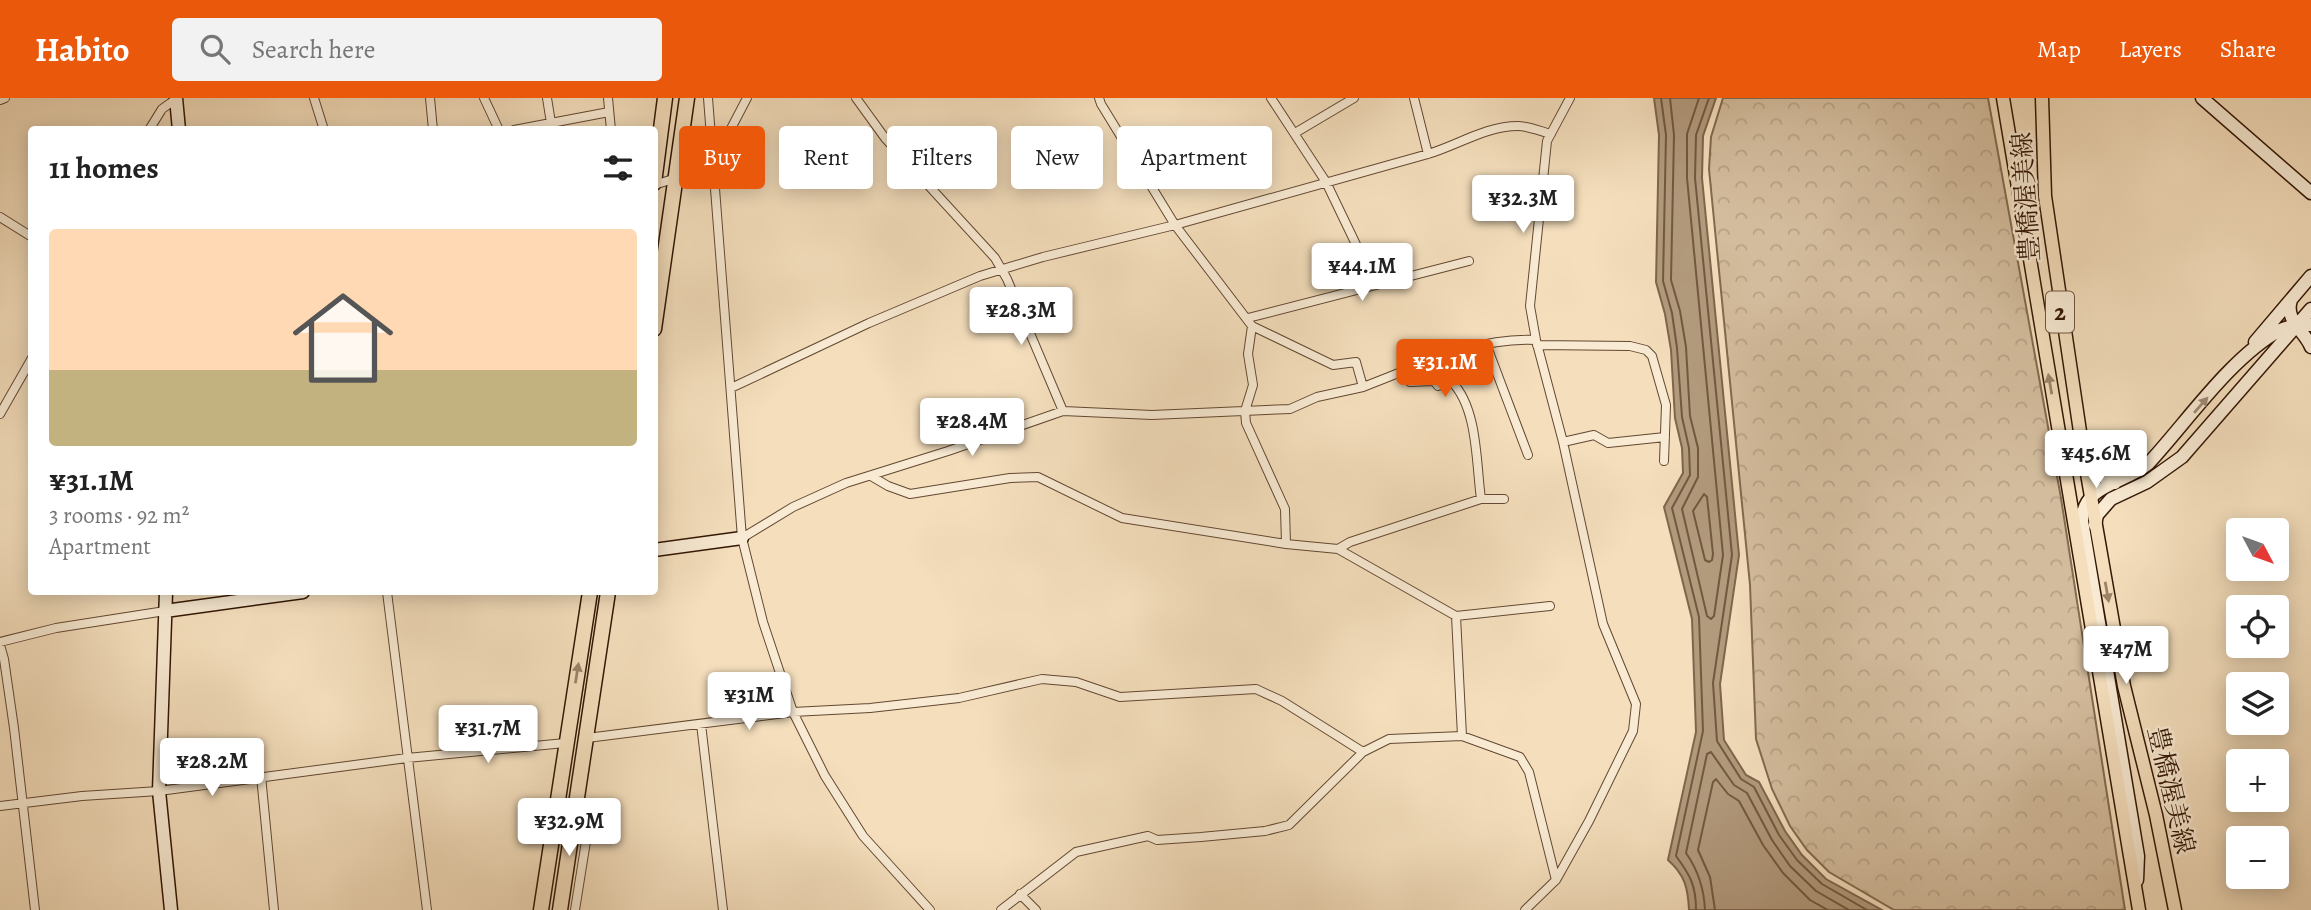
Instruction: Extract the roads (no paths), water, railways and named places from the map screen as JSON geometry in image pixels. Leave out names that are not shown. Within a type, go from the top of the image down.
[{"type":"highway","points":[[658,153],[665,98]]},
{"type":"highway","points":[[658,303],[687,98]]},
{"type":"highway","points":[[541,910],[590,595]]},
{"type":"highway","points":[[560,910],[608,595]]},
{"type":"main road","name":"豊橋渥美線","points":[[2003,98],[2138,904]]},
{"type":"main road","name":"豊橋渥美線","points":[[2042,98],[2045,196],[2090,496],[2124,686],[2175,910]]},
{"type":"street","points":[[151,126],[162,109],[176,98]]},
{"type":"street","points":[[176,98],[179,126]]},
{"type":"street","points":[[314,98],[323,126]]},
{"type":"street","points":[[430,98],[433,126]]},
{"type":"street","points":[[484,98],[497,126]]},
{"type":"street","points":[[547,98],[551,123]]},
{"type":"street","points":[[608,98],[611,126]]},
{"type":"street","points":[[709,98],[711,126]]},
{"type":"street","points":[[732,126],[747,98]]},
{"type":"street","points":[[856,98],[885,138],[979,239],[1001,269],[1063,411]]},
{"type":"street","points":[[1099,98],[1175,225],[1250,322],[1333,365],[1356,362],[1363,387]]},
{"type":"street","points":[[1271,98],[1326,182],[1375,284]]},
{"type":"street","points":[[1295,134],[1353,98]]},
{"type":"street","points":[[1414,98],[1428,154]]},
{"type":"street","points":[[1525,910],[1556,880],[1633,732],[1637,713],[1636,704],[1603,624],[1530,306],[1547,141],[1570,98]]},
{"type":"street","points":[[2202,98],[2311,193]]},
{"type":"street","points":[[535,126],[609,112]]},
{"type":"street","points":[[731,388],[869,323],[1001,269],[1175,225],[1428,154],[1485,131],[1520,125],[1550,134]]},
{"type":"street","points":[[658,183],[677,178]]},
{"type":"street","points":[[715,189],[742,538],[763,622],[793,712],[825,776],[863,836],[929,910]]},
{"type":"street","points":[[0,217],[28,234]]},
{"type":"street","points":[[1250,322],[1375,284],[1469,261]]},
{"type":"street","points":[[2138,904],[2138,856],[2082,510],[2090,496],[2132,476],[2148,464],[2311,276]]},
{"type":"street","points":[[2291,299],[2289,311],[2311,347]]},
{"type":"street","points":[[2095,525],[2097,515],[2111,499],[2159,475],[2182,457],[2311,309]]},
{"type":"street","points":[[1250,322],[1248,354],[1253,384],[1245,411],[1246,424],[1285,509],[1286,544]]},
{"type":"street","points":[[2238,362],[2280,330],[2311,325]]},
{"type":"street","points":[[658,549],[742,538],[793,508],[846,483],[948,452],[1063,411],[1152,415],[1290,409],[1317,397],[1363,387],[1453,352],[1510,339],[1646,349],[1652,356],[1666,405],[1664,461]]},
{"type":"street","points":[[2279,346],[2298,341],[2311,353]]},
{"type":"street","points":[[1486,344],[1528,455]]},
{"type":"street","points":[[1405,371],[1410,382],[1434,381],[1438,386],[1452,382],[1490,354]]},
{"type":"street","points":[[0,414],[28,365]]},
{"type":"street","points":[[1452,382],[1463,393],[1470,416],[1481,499]]},
{"type":"street","points":[[1563,442],[1594,435],[1608,443],[1665,438]]},
{"type":"street","points":[[2082,445],[2098,474],[2115,483]]},
{"type":"street","points":[[871,475],[888,486],[910,494],[1010,478],[1038,477],[1122,518],[1286,544],[1338,549],[1456,616],[1550,606]]},
{"type":"street","points":[[2067,481],[2076,491],[2090,496],[2136,486]]},
{"type":"street","points":[[1338,549],[1350,541],[1481,499],[1504,499]]},
{"type":"street","points":[[166,595],[159,791],[171,910]]},
{"type":"street","points":[[35,910],[0,643],[56,628],[281,595]]},
{"type":"street","points":[[387,595],[427,910]]},
{"type":"street","points":[[1456,616],[1462,736]]},
{"type":"street","points":[[587,738],[793,712],[870,708],[959,698],[1042,679],[1076,682],[1120,697],[1256,689],[1282,701],[1363,752]]},
{"type":"street","points":[[701,724],[723,910]]},
{"type":"street","points":[[1001,910],[1076,852],[1148,836],[1157,840],[1179,839],[1265,831],[1289,825],[1363,752],[1389,739],[1462,736],[1520,757],[1529,772],[1556,880]]},
{"type":"street","points":[[0,806],[159,791],[407,758],[565,743]]},
{"type":"street","points":[[261,776],[274,910]]},
{"type":"street","points":[[575,910],[591,810],[577,800]]},
{"type":"street","points":[[1020,894],[1036,910]]},
{"type":"water","points":[[1654,98],[1716,98],[1703,136],[1702,178],[1739,555],[1720,684],[1724,740],[1746,775],[1759,782],[1785,831],[1802,855],[1826,879],[1882,910],[1689,910],[1684,882],[1668,860],[1696,732],[1692,619],[1664,507],[1683,473],[1682,448],[1675,418],[1671,350],[1656,282],[1659,135]]}]
